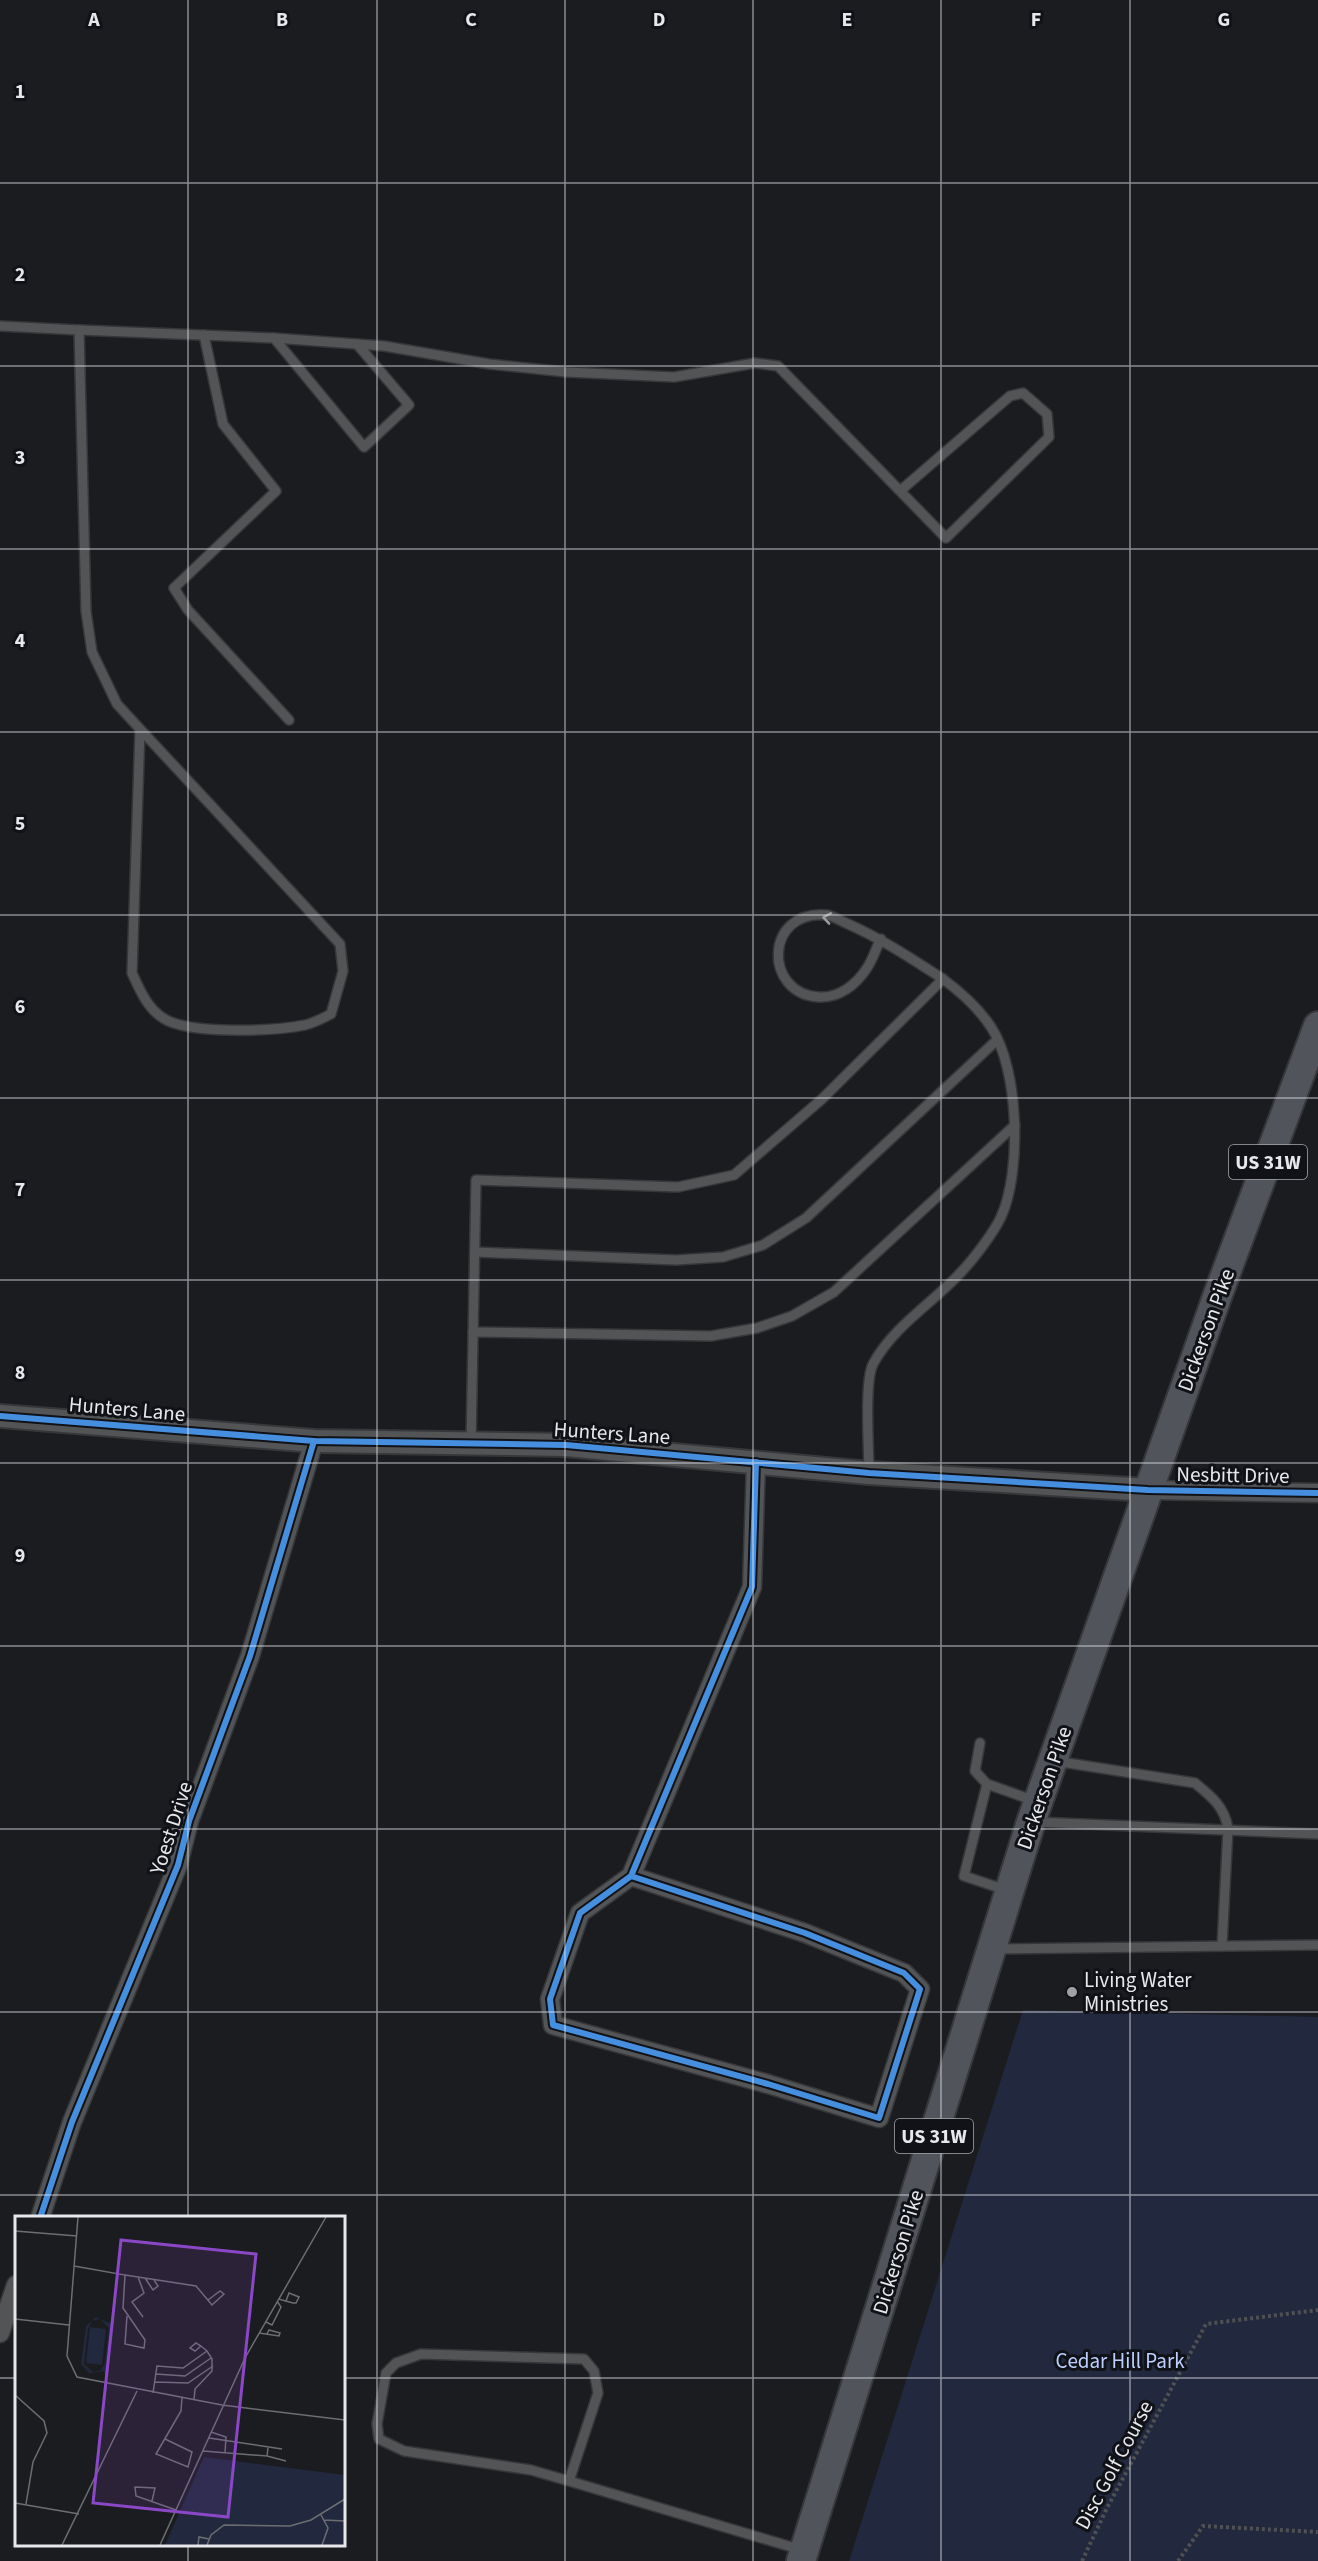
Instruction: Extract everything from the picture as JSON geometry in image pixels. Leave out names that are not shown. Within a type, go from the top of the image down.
[{"type":"main road","name":"Dickerson Pike","points":[[802,2556],[1035,1812],[1148,1490],[1318,1026]]},
{"type":"street","name":"Hunters Lane","points":[[0,1416],[314,1441],[566,1445],[869,1473],[1148,1490]]},
{"type":"street","name":"Yoest Drive","points":[[40,2216],[72,2122],[178,1865],[189,1821],[250,1656],[314,1441]]},
{"type":"street","points":[[631,1876],[805,1933],[904,1972],[920,1989],[879,2118],[768,2084],[553,2025],[550,1999],[580,1913],[631,1876],[752,1587],[756,1462]]},
{"type":"street","name":"Nesbitt Drive","points":[[1148,1490],[1318,1492]]},
{"type":"street","points":[[0,2333],[15,2288]]},
{"type":"lane","points":[[0,326],[274,338],[384,346],[489,364],[566,372],[674,377],[754,363],[778,366],[900,491],[946,538],[1049,436],[1047,414],[1023,393],[1010,396],[900,491]]},
{"type":"lane","points":[[79,330],[86,611],[92,652],[117,704],[340,944],[343,971],[331,1014],[308,1024],[269,1030],[194,1028],[164,1019],[144,998],[132,973],[140,729]]},
{"type":"lane","points":[[204,335],[223,424],[276,491],[174,588],[188,610],[289,720]]},
{"type":"lane","points":[[274,338],[364,447],[409,405],[357,344]]},
{"type":"lane","points":[[869,1473],[867,1411],[872,1366],[895,1335],[965,1269],[1001,1218],[1013,1175],[1015,1125],[1004,1057],[992,1029],[971,1001],[943,979],[881,939],[828,915],[802,918],[788,925],[781,938],[778,952],[780,969],[791,986],[806,996],[832,998],[850,988],[867,969],[881,939]]},
{"type":"lane","points":[[471,1444],[476,1180],[678,1187],[734,1175],[822,1099],[943,979]]},
{"type":"lane","points":[[475,1252],[676,1260],[723,1257],[763,1245],[806,1218],[997,1040]]},
{"type":"lane","points":[[473,1332],[711,1336],[757,1328],[792,1316],[834,1292],[1015,1125]]},
{"type":"lane","points":[[980,1743],[975,1771],[987,1784],[1035,1812],[1228,1829],[1318,1834]]},
{"type":"lane","points":[[1053,1760],[1195,1784],[1212,1796],[1226,1816],[1228,1829],[1222,1946]]},
{"type":"lane","points":[[987,1784],[964,1875],[1010,1892]]},
{"type":"lane","points":[[992,1949],[1318,1945]]},
{"type":"lane","points":[[569,2481],[598,2393],[594,2371],[584,2359],[421,2354],[396,2364],[386,2373],[377,2424],[379,2439],[404,2451],[531,2470],[802,2556]]},
{"type":"path","points":[[1178,2561],[1203,2526],[1318,2532]]},
{"type":"green space","name":"Cedar Hill Park","points":[[1023,2010],[1318,2017],[1318,2561],[849,2561]]},
{"type":"cycle path","points":[[0,1416],[314,1441],[566,1445],[869,1473],[1148,1490],[1318,1493]]},
{"type":"cycle path","points":[[41,2216],[72,2122],[178,1865],[189,1821],[250,1656],[314,1441]]},
{"type":"cycle path","points":[[631,1876],[805,1933],[904,1973],[920,1989],[879,2118],[768,2084],[553,2025],[550,1999],[580,1913],[631,1876],[752,1587],[756,1462]]},
{"type":"place","name":"Living Water Ministries","points":[[1072,1992]]}]
